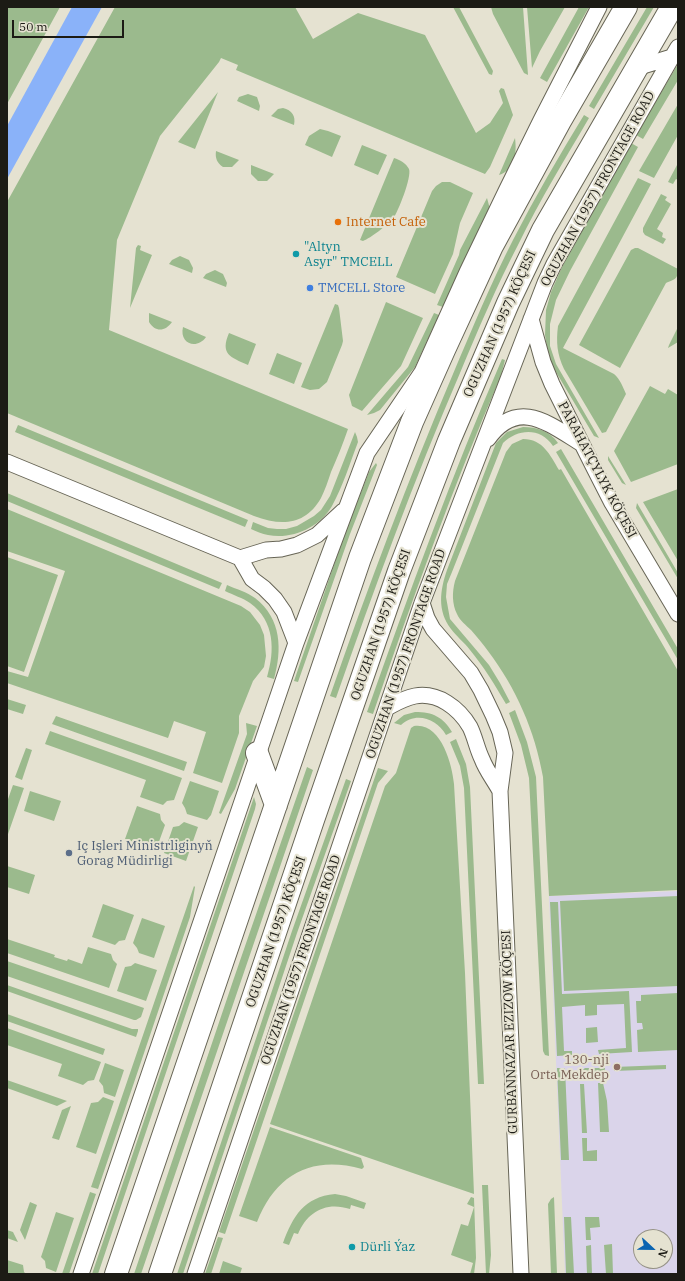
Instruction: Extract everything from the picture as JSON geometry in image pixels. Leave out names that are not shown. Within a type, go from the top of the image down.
[{"type":"main road","points":[[116,1274],[360,558],[410,429],[444,350],[492,246],[540,157],[626,7]]},
{"type":"main road","name":"OGUZHAN (1957) KÖÇESI","points":[[160,1274],[313,820],[399,572],[427,497],[481,364],[543,230],[672,7]]},
{"type":"main road","points":[[258,753],[276,805]]},
{"type":"street","points":[[81,1274],[296,643],[367,453],[422,372],[467,272],[541,120],[599,7]]},
{"type":"street","points":[[601,52],[606,7]]},
{"type":"street","points":[[636,68],[675,52]]},
{"type":"street","name":"OGUZHAN (1957) FRONTAGE ROAD","points":[[195,1274],[422,603],[545,282],[675,52]]},
{"type":"street","name":"PARAHATÇYLYK KÖÇESI","points":[[531,319],[543,362],[552,384],[612,503],[678,614]]},
{"type":"street","points":[[422,372],[444,350]]},
{"type":"street","points":[[479,453],[492,434],[502,424],[511,419],[523,417],[547,422],[582,444]]},
{"type":"street","points":[[7,462],[240,558],[252,579],[270,593],[284,612],[296,643]]},
{"type":"street","points":[[240,558],[266,550],[281,549],[297,545],[317,535],[345,509]]},
{"type":"street","name":"GURBANNAZAR EZIZOW KÖÇESI","points":[[422,603],[427,618],[433,629],[471,674],[481,690],[500,732],[505,753],[500,791],[521,1274]]},
{"type":"street","points":[[386,708],[402,700],[416,696],[425,696],[441,700],[453,707],[470,727],[482,760],[500,791]]},
{"type":"shaded area","name":"130-nji Orta Mekdep","points":[[678,891],[678,1274],[565,1274],[549,896]]},
{"type":"green space","points":[[7,7],[60,7],[7,104]]},
{"type":"green space","points":[[115,7],[295,7],[313,39],[358,13],[425,35],[476,133],[490,123],[503,103],[499,91],[501,88],[504,89],[513,115],[490,167],[485,174],[236,70],[238,65],[221,58],[160,136],[117,240],[109,330],[348,429],[321,498],[308,514],[300,519],[283,522],[254,516],[7,413],[7,202]]},
{"type":"green space","points":[[453,7],[459,7],[493,71],[492,75],[489,74]]},
{"type":"green space","points":[[491,7],[523,7],[528,75],[524,73],[493,14]]},
{"type":"green space","points":[[527,7],[565,7],[532,68]]},
{"type":"green space","points":[[579,7],[589,7],[547,82],[540,78]]},
{"type":"green space","points":[[647,7],[654,7],[594,109],[589,106]]},
{"type":"green space","points":[[678,64],[678,80],[643,139],[636,135]]},
{"type":"green space","points":[[218,92],[195,149],[178,142]]},
{"type":"green space","points":[[248,94],[257,97],[260,106],[259,111],[237,101],[239,97]]},
{"type":"green space","points":[[678,104],[678,135],[654,178],[639,171]]},
{"type":"green space","points":[[283,108],[289,110],[293,114],[294,125],[271,116],[278,109]]},
{"type":"green space","points":[[584,115],[589,118],[527,227],[481,324],[443,413],[411,494],[336,698],[330,696],[404,494],[482,306],[521,224]]},
{"type":"green space","points":[[320,129],[341,136],[332,157],[305,145],[309,136]]},
{"type":"green space","points":[[515,138],[516,149],[512,165],[504,173],[499,175]]},
{"type":"green space","points":[[631,143],[638,147],[570,271],[556,300],[550,324],[550,346],[556,364],[599,438],[594,436],[553,367],[547,348],[545,335],[546,310],[551,292],[562,267]]},
{"type":"green space","points":[[362,145],[387,155],[378,175],[354,165]]},
{"type":"green space","points":[[216,151],[239,160],[232,167],[223,167],[217,160]]},
{"type":"green space","points":[[394,158],[403,162],[409,169],[407,186],[401,202],[390,222],[370,237],[363,241],[360,240]]},
{"type":"green space","points":[[251,165],[274,174],[267,181],[258,181],[251,174]]},
{"type":"green space","points":[[677,165],[678,180],[676,179],[673,184],[668,182]]},
{"type":"green space","points":[[638,178],[651,184],[563,348],[614,374],[618,378],[626,394],[606,432],[602,433],[564,369],[558,348],[558,326]]},
{"type":"green space","points":[[442,182],[450,182],[473,193],[460,223],[453,254],[435,294],[396,277],[432,191]]},
{"type":"green space","points":[[661,194],[667,197],[665,200],[671,204],[657,229],[663,233],[662,237],[666,239],[663,244],[645,235],[643,232],[643,228]]},
{"type":"green space","points":[[487,198],[490,209],[443,307],[437,305],[460,250]]},
{"type":"green space","points":[[138,245],[141,246],[140,250],[152,255],[130,308],[136,248]]},
{"type":"green space","points":[[638,248],[678,269],[678,273],[675,279],[666,283],[620,368],[579,345],[631,250]]},
{"type":"green space","points":[[180,256],[189,260],[193,268],[192,273],[169,264],[172,260]]},
{"type":"green space","points":[[215,270],[223,274],[227,283],[226,287],[203,278],[206,274]]},
{"type":"green space","points":[[386,302],[423,318],[401,366],[362,411],[352,406],[349,395]]},
{"type":"green space","points":[[335,304],[338,305],[339,308],[343,341],[327,382],[319,389],[310,390],[301,387]]},
{"type":"green space","points":[[149,313],[172,322],[166,328],[160,330],[154,328],[149,322]]},
{"type":"green space","points":[[434,313],[439,315],[415,367],[380,410],[367,415],[408,367]]},
{"type":"green space","points":[[183,327],[206,337],[198,343],[190,343],[184,338],[182,333]]},
{"type":"green space","points":[[678,327],[678,342],[668,348],[669,345]]},
{"type":"green space","points":[[229,333],[256,344],[248,365],[236,360],[228,354],[226,350],[226,340]]},
{"type":"green space","points":[[277,353],[302,363],[294,384],[269,374]]},
{"type":"green space","points":[[502,359],[505,360],[501,376],[466,459],[373,714],[367,712],[432,534]]},
{"type":"green space","points":[[650,386],[665,394],[668,389],[678,395],[678,464],[631,482],[614,451]]},
{"type":"green space","points":[[18,425],[248,520],[245,527],[15,432]]},
{"type":"green space","points":[[523,427],[543,430],[551,435],[558,443],[553,446],[542,436],[529,432],[515,435],[503,443],[447,584],[446,597],[450,619],[489,665],[510,702],[506,704],[480,663],[468,647],[453,632],[447,622],[443,615],[441,593],[447,570],[496,443],[507,432]]},
{"type":"green space","points":[[355,432],[358,442],[343,482],[332,506],[320,520],[313,526],[296,534],[286,536],[268,535],[251,529],[253,522],[268,528],[286,529],[297,526],[321,510],[330,496]]},
{"type":"green space","points":[[523,439],[536,442],[541,445],[549,454],[559,470],[561,469],[678,671],[678,890],[549,896],[543,777],[535,743],[516,695],[498,665],[484,646],[460,619],[455,610],[453,598],[455,581],[506,452],[512,444]]},
{"type":"green space","points":[[561,449],[678,649],[678,660],[556,452]]},
{"type":"green space","points":[[608,456],[626,485],[622,483],[608,460]]},
{"type":"green space","points":[[376,463],[377,465],[350,534],[298,682],[294,681],[345,533],[369,472]]},
{"type":"green space","points":[[678,489],[678,561],[643,502]]},
{"type":"green space","points":[[7,493],[222,583],[219,589],[7,501]]},
{"type":"green space","points":[[637,503],[678,573],[678,579],[636,508]]},
{"type":"green space","points":[[7,509],[241,606],[250,612],[260,625],[264,635],[266,656],[264,667],[253,681],[239,716],[239,733],[222,783],[193,773],[206,732],[174,721],[168,738],[7,683],[7,671],[28,677],[65,571],[7,551]]},
{"type":"green space","points":[[7,557],[58,575],[24,672],[7,666]]},
{"type":"green space","points":[[227,585],[245,592],[255,598],[264,606],[275,625],[279,646],[277,668],[274,679],[267,677],[270,667],[272,647],[271,637],[264,618],[250,603],[225,591]]},
{"type":"green space","points":[[7,699],[26,705],[23,714],[7,709]]},
{"type":"green space","points":[[515,710],[527,742],[536,777],[549,1056],[545,1055],[543,1051],[529,778],[521,745],[509,713]]},
{"type":"green space","points":[[415,712],[437,716],[449,727],[452,732],[446,735],[442,729],[432,721],[426,719],[413,718],[401,725],[394,723],[404,715]]},
{"type":"green space","points":[[56,716],[187,762],[184,771],[52,724]]},
{"type":"green space","points":[[246,723],[257,726],[235,789],[221,814],[219,813],[247,734]]},
{"type":"green space","points":[[414,726],[423,727],[438,737],[448,756],[453,776],[465,973],[474,1194],[270,1124],[385,786],[396,773],[411,728]]},
{"type":"green space","points":[[50,731],[182,778],[174,800],[167,801],[163,805],[140,797],[146,780],[45,744]]},
{"type":"green space","points":[[456,739],[466,764],[470,787],[484,1084],[478,1084],[464,788],[460,766],[450,742]]},
{"type":"green space","points":[[26,748],[32,750],[22,780],[15,777]]},
{"type":"green space","points":[[307,767],[313,770],[141,1274],[134,1274],[234,978]]},
{"type":"green space","points":[[378,768],[388,771],[378,783],[225,1234],[219,1232]]},
{"type":"green space","points":[[346,779],[351,781],[297,933],[183,1274],[177,1274],[292,931]]},
{"type":"green space","points":[[190,781],[219,791],[211,815],[207,820],[187,814],[182,803]]},
{"type":"green space","points":[[13,785],[24,788],[7,837],[7,802]]},
{"type":"green space","points":[[30,791],[61,801],[54,821],[24,811]]},
{"type":"green space","points":[[254,797],[256,804],[255,809],[98,1274],[92,1274]]},
{"type":"green space","points":[[137,806],[160,814],[161,820],[165,825],[156,850],[125,839]]},
{"type":"green space","points":[[184,822],[198,827],[186,861],[164,853],[173,827],[179,826]]},
{"type":"green space","points":[[7,866],[35,875],[29,894],[7,887]]},
{"type":"green space","points":[[194,886],[190,917],[98,1189],[91,1187]]},
{"type":"green space","points":[[678,896],[678,986],[564,991],[560,901]]},
{"type":"green space","points":[[550,902],[558,902],[562,994],[629,991],[632,1052],[599,1054],[598,1050],[626,1048],[624,1004],[597,1005],[597,1015],[585,1016],[585,1005],[562,1007],[564,1051],[572,1051],[572,1055],[557,1056]]},
{"type":"green space","points":[[103,904],[134,915],[125,940],[119,941],[115,945],[92,937]]},
{"type":"green space","points":[[142,918],[165,926],[154,958],[139,953],[133,943]]},
{"type":"green space","points":[[7,939],[55,955],[54,957],[67,961],[68,959],[82,964],[88,947],[111,954],[113,960],[117,964],[109,988],[7,953]]},
{"type":"green space","points":[[7,961],[144,1008],[141,1017],[134,1020],[7,976]]},
{"type":"green space","points":[[135,963],[157,970],[146,1001],[117,991],[125,967],[131,966]]},
{"type":"green space","points":[[7,985],[132,1029],[138,1029],[136,1037],[7,991]]},
{"type":"green space","points":[[678,993],[678,1050],[638,1052],[637,1030],[643,1029],[642,1023],[637,1023],[636,1001],[641,1001],[641,995]]},
{"type":"green space","points":[[7,1014],[105,1049],[103,1055],[7,1021]]},
{"type":"green space","points":[[597,1027],[598,1042],[586,1043],[586,1028]]},
{"type":"green space","points":[[7,1028],[101,1062],[94,1080],[88,1081],[83,1085],[58,1076],[62,1064],[7,1045]]},
{"type":"green space","points":[[105,1063],[124,1070],[115,1097],[104,1093],[103,1086],[99,1081]]},
{"type":"green space","points":[[666,1065],[666,1069],[614,1071],[614,1067]]},
{"type":"green space","points":[[557,1068],[565,1068],[569,1160],[561,1160]]},
{"type":"green space","points":[[585,1068],[605,1068],[603,1079],[580,1080],[580,1072]]},
{"type":"green space","points":[[7,1080],[67,1101],[57,1106],[7,1088]]},
{"type":"green space","points":[[598,1083],[603,1083],[607,1101],[609,1132],[600,1132]]},
{"type":"green space","points":[[580,1084],[584,1084],[587,1133],[582,1133]]},
{"type":"green space","points":[[103,1097],[114,1101],[96,1154],[76,1147],[91,1103],[98,1102]]},
{"type":"green space","points":[[71,1106],[59,1140],[52,1138],[62,1110]]},
{"type":"green space","points":[[270,1127],[361,1158],[364,1167],[362,1169],[344,1165],[327,1165],[312,1167],[298,1172],[285,1180],[274,1192],[265,1205],[257,1222],[239,1216]]},
{"type":"green space","points":[[582,1138],[587,1138],[587,1151],[597,1150],[597,1161],[583,1161]]},
{"type":"green space","points":[[482,1185],[488,1185],[491,1255],[489,1274],[486,1274]]},
{"type":"green space","points":[[90,1192],[96,1194],[69,1274],[62,1274]]},
{"type":"green space","points":[[335,1194],[366,1203],[364,1209],[351,1205],[350,1209],[333,1206],[318,1210],[312,1214],[302,1226],[298,1234],[294,1233],[289,1245],[283,1243],[291,1224],[301,1210],[315,1199]]},
{"type":"green space","points":[[471,1197],[474,1198],[476,1258],[474,1274],[470,1274],[473,1263],[451,1255],[461,1224],[468,1226],[474,1207],[467,1204]]},
{"type":"green space","points":[[554,1197],[557,1274],[551,1274],[548,1204]]},
{"type":"green space","points":[[30,1202],[37,1205],[25,1240],[20,1230]]},
{"type":"green space","points":[[56,1212],[74,1218],[56,1272],[46,1268],[45,1261],[41,1257]]},
{"type":"green space","points":[[564,1217],[571,1217],[574,1274],[566,1274]]},
{"type":"green space","points":[[585,1217],[599,1217],[600,1227],[590,1228],[591,1240],[586,1240]]},
{"type":"green space","points":[[7,1230],[13,1232],[18,1242],[7,1238]]},
{"type":"green space","points":[[218,1237],[223,1238],[211,1274],[205,1274]]},
{"type":"green space","points":[[612,1244],[613,1274],[606,1274],[604,1245]]},
{"type":"green space","points":[[591,1245],[592,1274],[587,1274],[586,1246]]},
{"type":"green space","points":[[7,1260],[23,1265],[24,1272],[26,1274],[7,1274]]},
{"type":"green space","points":[[223,1261],[242,1268],[240,1274],[219,1274]]},
{"type":"water","points":[[72,7],[102,7],[7,179],[7,126]]},
{"type":"place","name":"Internet Cafe","points":[[338,222]]},
{"type":"place","name":"\"Altyn Asyr\" TMCELL","points":[[296,254]]},
{"type":"place","name":"TMCELL Store","points":[[310,288]]},
{"type":"place","name":"Iç Işleri Ministrliginyň Gorag Müdirligi","points":[[69,853]]},
{"type":"place","name":"130-nji Orta Mekdep","points":[[617,1067]]},
{"type":"place","name":"Dürli Ýaz","points":[[352,1247]]}]
